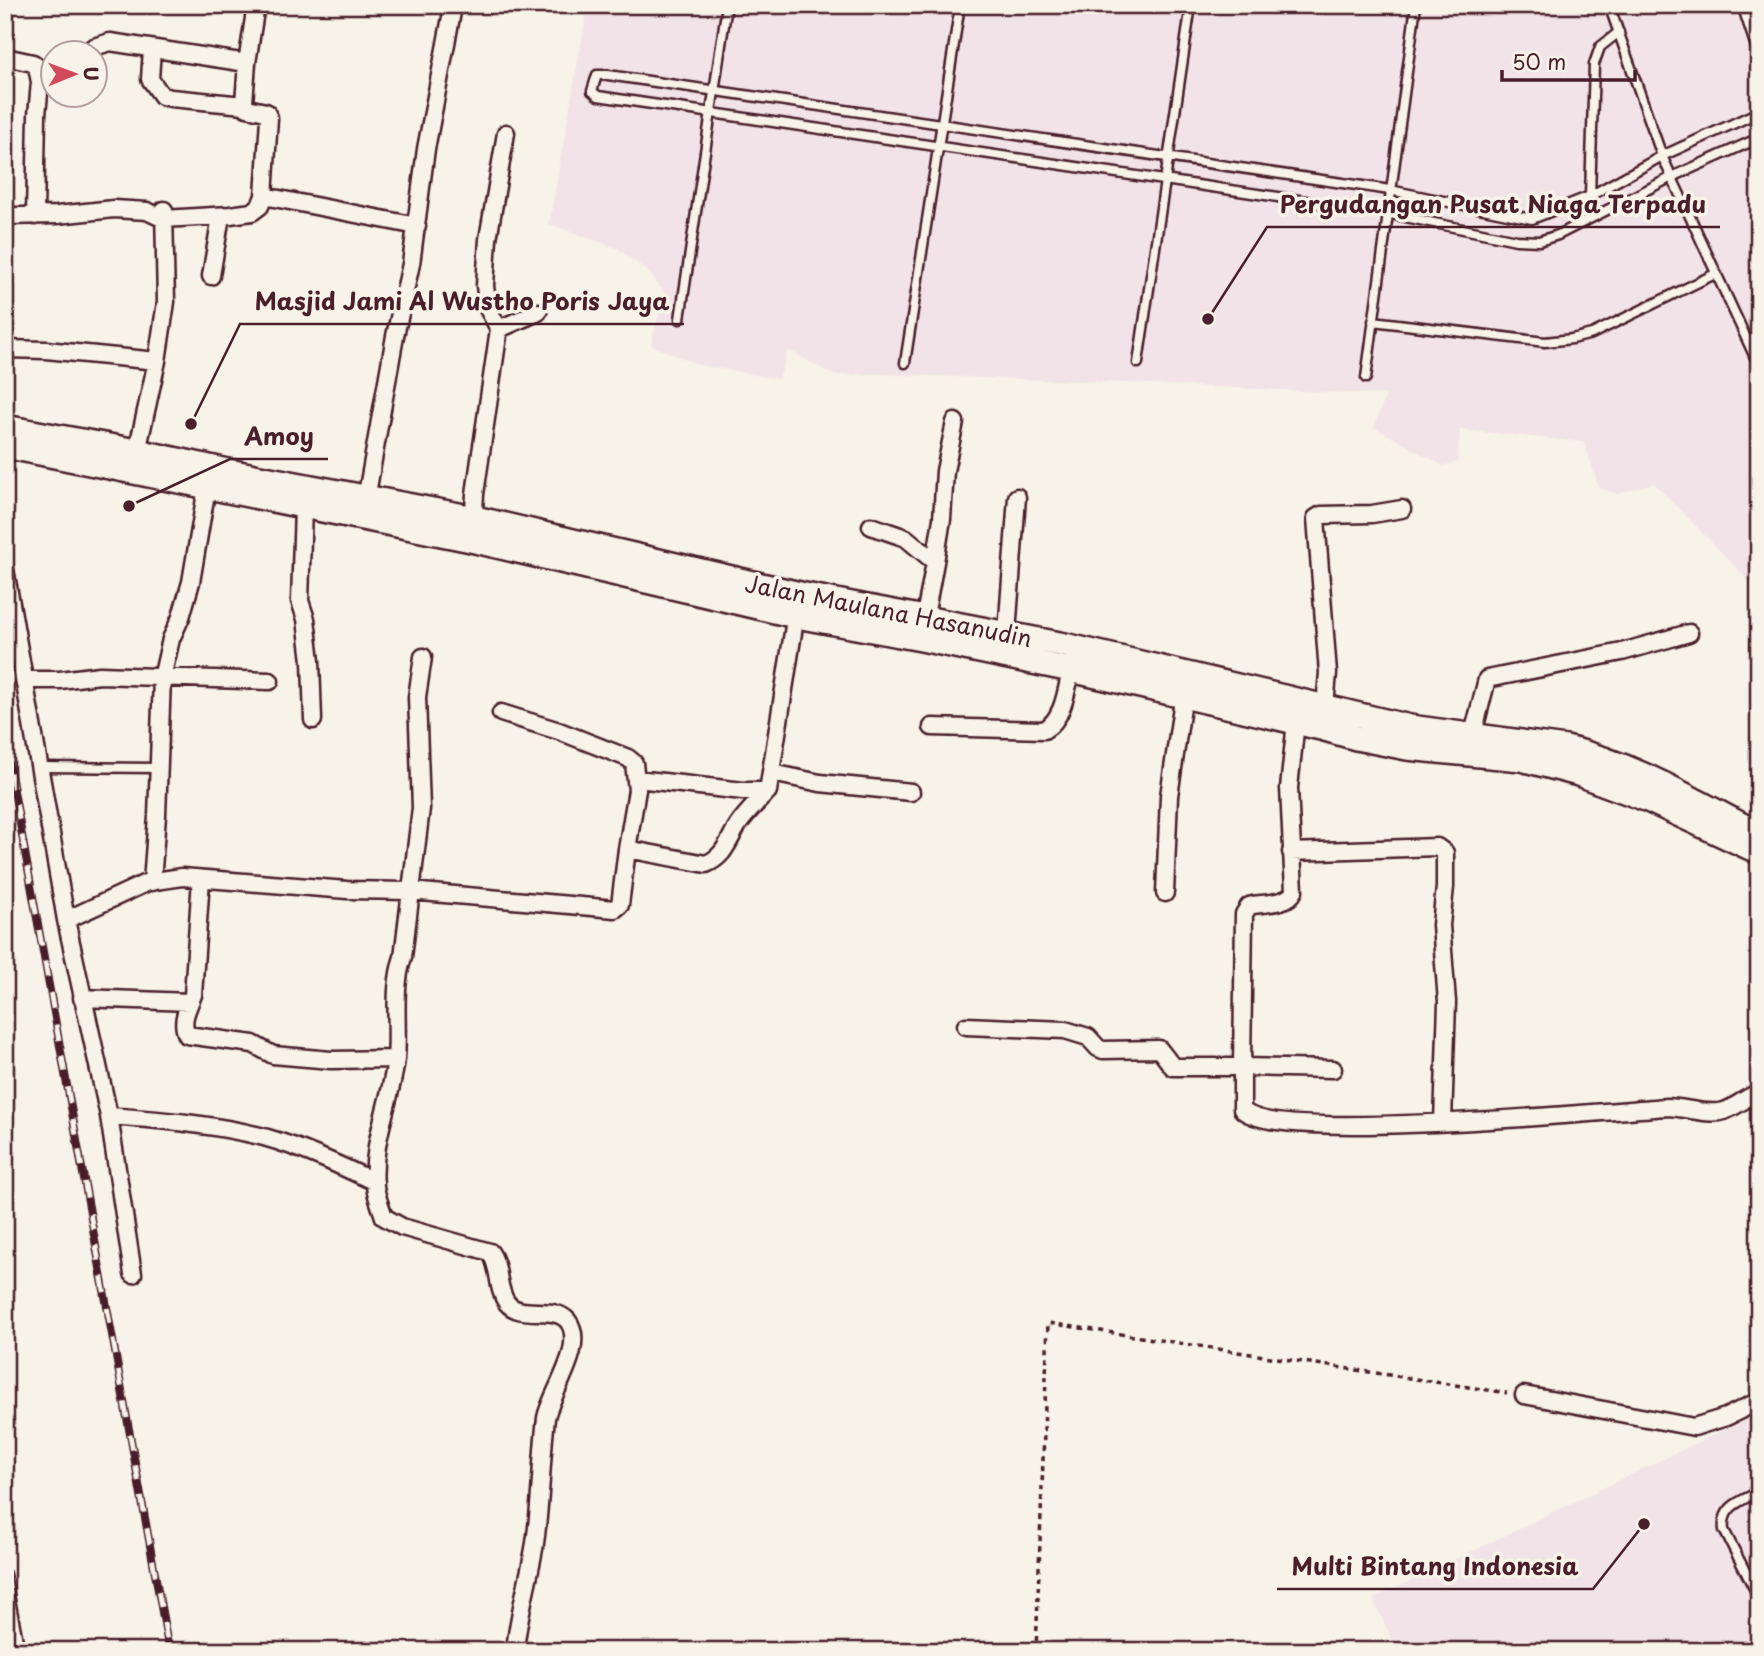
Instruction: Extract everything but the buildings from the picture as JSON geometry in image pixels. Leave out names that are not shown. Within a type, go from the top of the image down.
[{"type":"street","points":[[244,104],[256,5]]},
{"type":"street","points":[[365,501],[411,264],[426,149],[452,12]]},
{"type":"street","points":[[108,43],[247,63]]},
{"type":"street","points":[[5,216],[127,209],[221,216],[252,212],[260,206],[264,196],[269,118],[266,112],[247,108],[244,104],[171,99],[162,96],[150,79],[152,49]]},
{"type":"street","points":[[5,57],[38,64]]},
{"type":"street","points":[[33,63],[37,67],[40,82],[35,216]]},
{"type":"street","points":[[473,529],[475,494],[499,329],[488,309],[485,286],[488,239],[506,133]]},
{"type":"street","points":[[264,196],[417,226]]},
{"type":"street","points":[[135,462],[158,361],[166,302],[164,213]]},
{"type":"street","points":[[211,276],[221,216]]},
{"type":"street","points":[[499,329],[538,312]]},
{"type":"street","points":[[5,349],[46,350],[158,361]]},
{"type":"street","points":[[924,621],[942,519],[945,471],[955,422]]},
{"type":"street","name":"Jalan Maulana Hasanudin","points":[[5,427],[135,462],[207,487],[303,507],[365,501]]},
{"type":"street","name":"Jalan Maulana Hasanudin","points":[[5,446],[223,470],[365,501],[798,605],[924,621],[1008,628],[1074,659]]},
{"type":"street","points":[[152,882],[162,678],[171,639],[181,617],[191,582],[207,487]]},
{"type":"street","points":[[1008,628],[1017,497]]},
{"type":"street","points":[[303,507],[300,601],[306,618],[311,661],[313,720]]},
{"type":"street","points":[[1325,706],[1328,673],[1316,518],[1321,515],[1372,514],[1402,509]]},
{"type":"street","points":[[871,526],[906,538],[934,569]]},
{"type":"street","points":[[5,569],[66,920],[109,1116],[133,1274]]},
{"type":"street","points":[[627,849],[706,864],[717,859],[738,824],[768,791],[798,605]]},
{"type":"street","name":"Jalan Maulana Hasanudin","points":[[924,621],[1185,685],[1296,723],[1494,746]]},
{"type":"street","points":[[1473,734],[1487,679],[1611,655],[1689,634]]},
{"type":"street","points":[[423,657],[417,697],[421,808],[403,957],[397,974],[396,1059],[377,1142],[375,1182],[384,1217],[402,1227],[490,1252],[495,1259],[502,1293],[511,1307],[562,1317],[569,1322],[572,1348],[567,1367],[548,1409],[535,1541],[515,1651]]},
{"type":"street","points":[[932,727],[1044,730],[1052,725],[1060,712],[1074,659]]},
{"type":"street","points":[[24,680],[60,680],[100,675],[270,681]]},
{"type":"street","points":[[1165,893],[1169,796],[1185,685]]},
{"type":"street","name":"Jalan Maulana Hasanudin","points":[[1185,685],[1299,699],[1325,706],[1408,738],[1473,734],[1494,746],[1542,763],[1652,790],[1759,834]]},
{"type":"street","points":[[1299,699],[1289,788],[1293,895],[1288,900],[1249,906],[1244,914],[1241,1106],[1250,1116],[1278,1122],[1318,1125],[1443,1122],[1667,1107],[1722,1112],[1759,1093]]},
{"type":"street","points":[[66,920],[152,882],[182,877],[347,890],[410,891],[615,909],[620,905],[637,790],[634,763],[628,758],[559,732],[501,713]]},
{"type":"street","points":[[772,773],[820,783],[911,792]]},
{"type":"street","points":[[637,779],[768,791]]},
{"type":"street","name":"Jalan Maulana Hasanudin","points":[[1652,790],[1759,852]]},
{"type":"street","points":[[1292,852],[1437,847],[1445,853],[1446,887],[1441,925],[1447,1002],[1443,1122]]},
{"type":"street","points":[[201,879],[193,995],[186,1010],[184,1029],[187,1035],[253,1044],[273,1055],[331,1060],[396,1059]]},
{"type":"street","points":[[82,998],[190,1002]]},
{"type":"street","points":[[966,1026],[1065,1030],[1088,1037],[1103,1050],[1159,1049],[1173,1067],[1333,1069]]},
{"type":"street","points":[[109,1116],[194,1123],[263,1137],[300,1148],[375,1182]]},
{"type":"street","points":[[1524,1395],[1694,1427],[1726,1417],[1759,1401]]},
{"type":"lane","points":[[680,318],[727,5]]},
{"type":"lane","points":[[905,363],[960,5]]},
{"type":"lane","points":[[1138,363],[1191,5]]},
{"type":"lane","points":[[1366,378],[1416,5]]},
{"type":"lane","points":[[1609,5],[1662,156],[1759,366]]},
{"type":"lane","points":[[1742,5],[1759,56]]},
{"type":"lane","points":[[1590,195],[1594,64],[1600,47],[1619,32]]},
{"type":"lane","points":[[1759,112],[1662,156],[1590,195],[1532,219],[1390,191],[601,74],[595,77],[592,91],[598,96],[1387,213],[1516,240],[1539,241],[1558,235],[1672,177],[1759,138]]},
{"type":"lane","points":[[1373,321],[1545,342],[1572,339],[1592,334],[1715,274]]},
{"type":"lane","points":[[39,767],[159,768]]},
{"type":"lane","points":[[1759,1492],[1728,1509],[1723,1523],[1724,1530],[1759,1598]]},
{"type":"lane","points":[[5,1574],[20,1651]]},
{"type":"path","points":[[1036,1651],[1048,1323],[1524,1395]]},
{"type":"shaded area","points":[[588,5],[1759,5],[1759,579],[1751,583],[1654,483],[1618,494],[1599,488],[1584,442],[1460,430],[1458,462],[1443,466],[1374,427],[1386,395],[1104,382],[876,374],[833,375],[788,350],[779,379],[699,365],[651,345],[664,292],[649,272],[617,248],[549,224]]},
{"type":"shaded area","points":[[1759,1413],[1759,1651],[1397,1651],[1373,1599]]},
{"type":"railway","points":[[5,741],[169,1651]]},
{"type":"place","name":"Pergudangan Pusat Niaga Terpadu","points":[[1208,319]]},
{"type":"place","name":"Masjid Jami Al Wustho Poris Jaya","points":[[191,424]]},
{"type":"place","name":"Amoy","points":[[129,506]]},
{"type":"place","name":"Multi Bintang Indonesia","points":[[1644,1524]]}]
